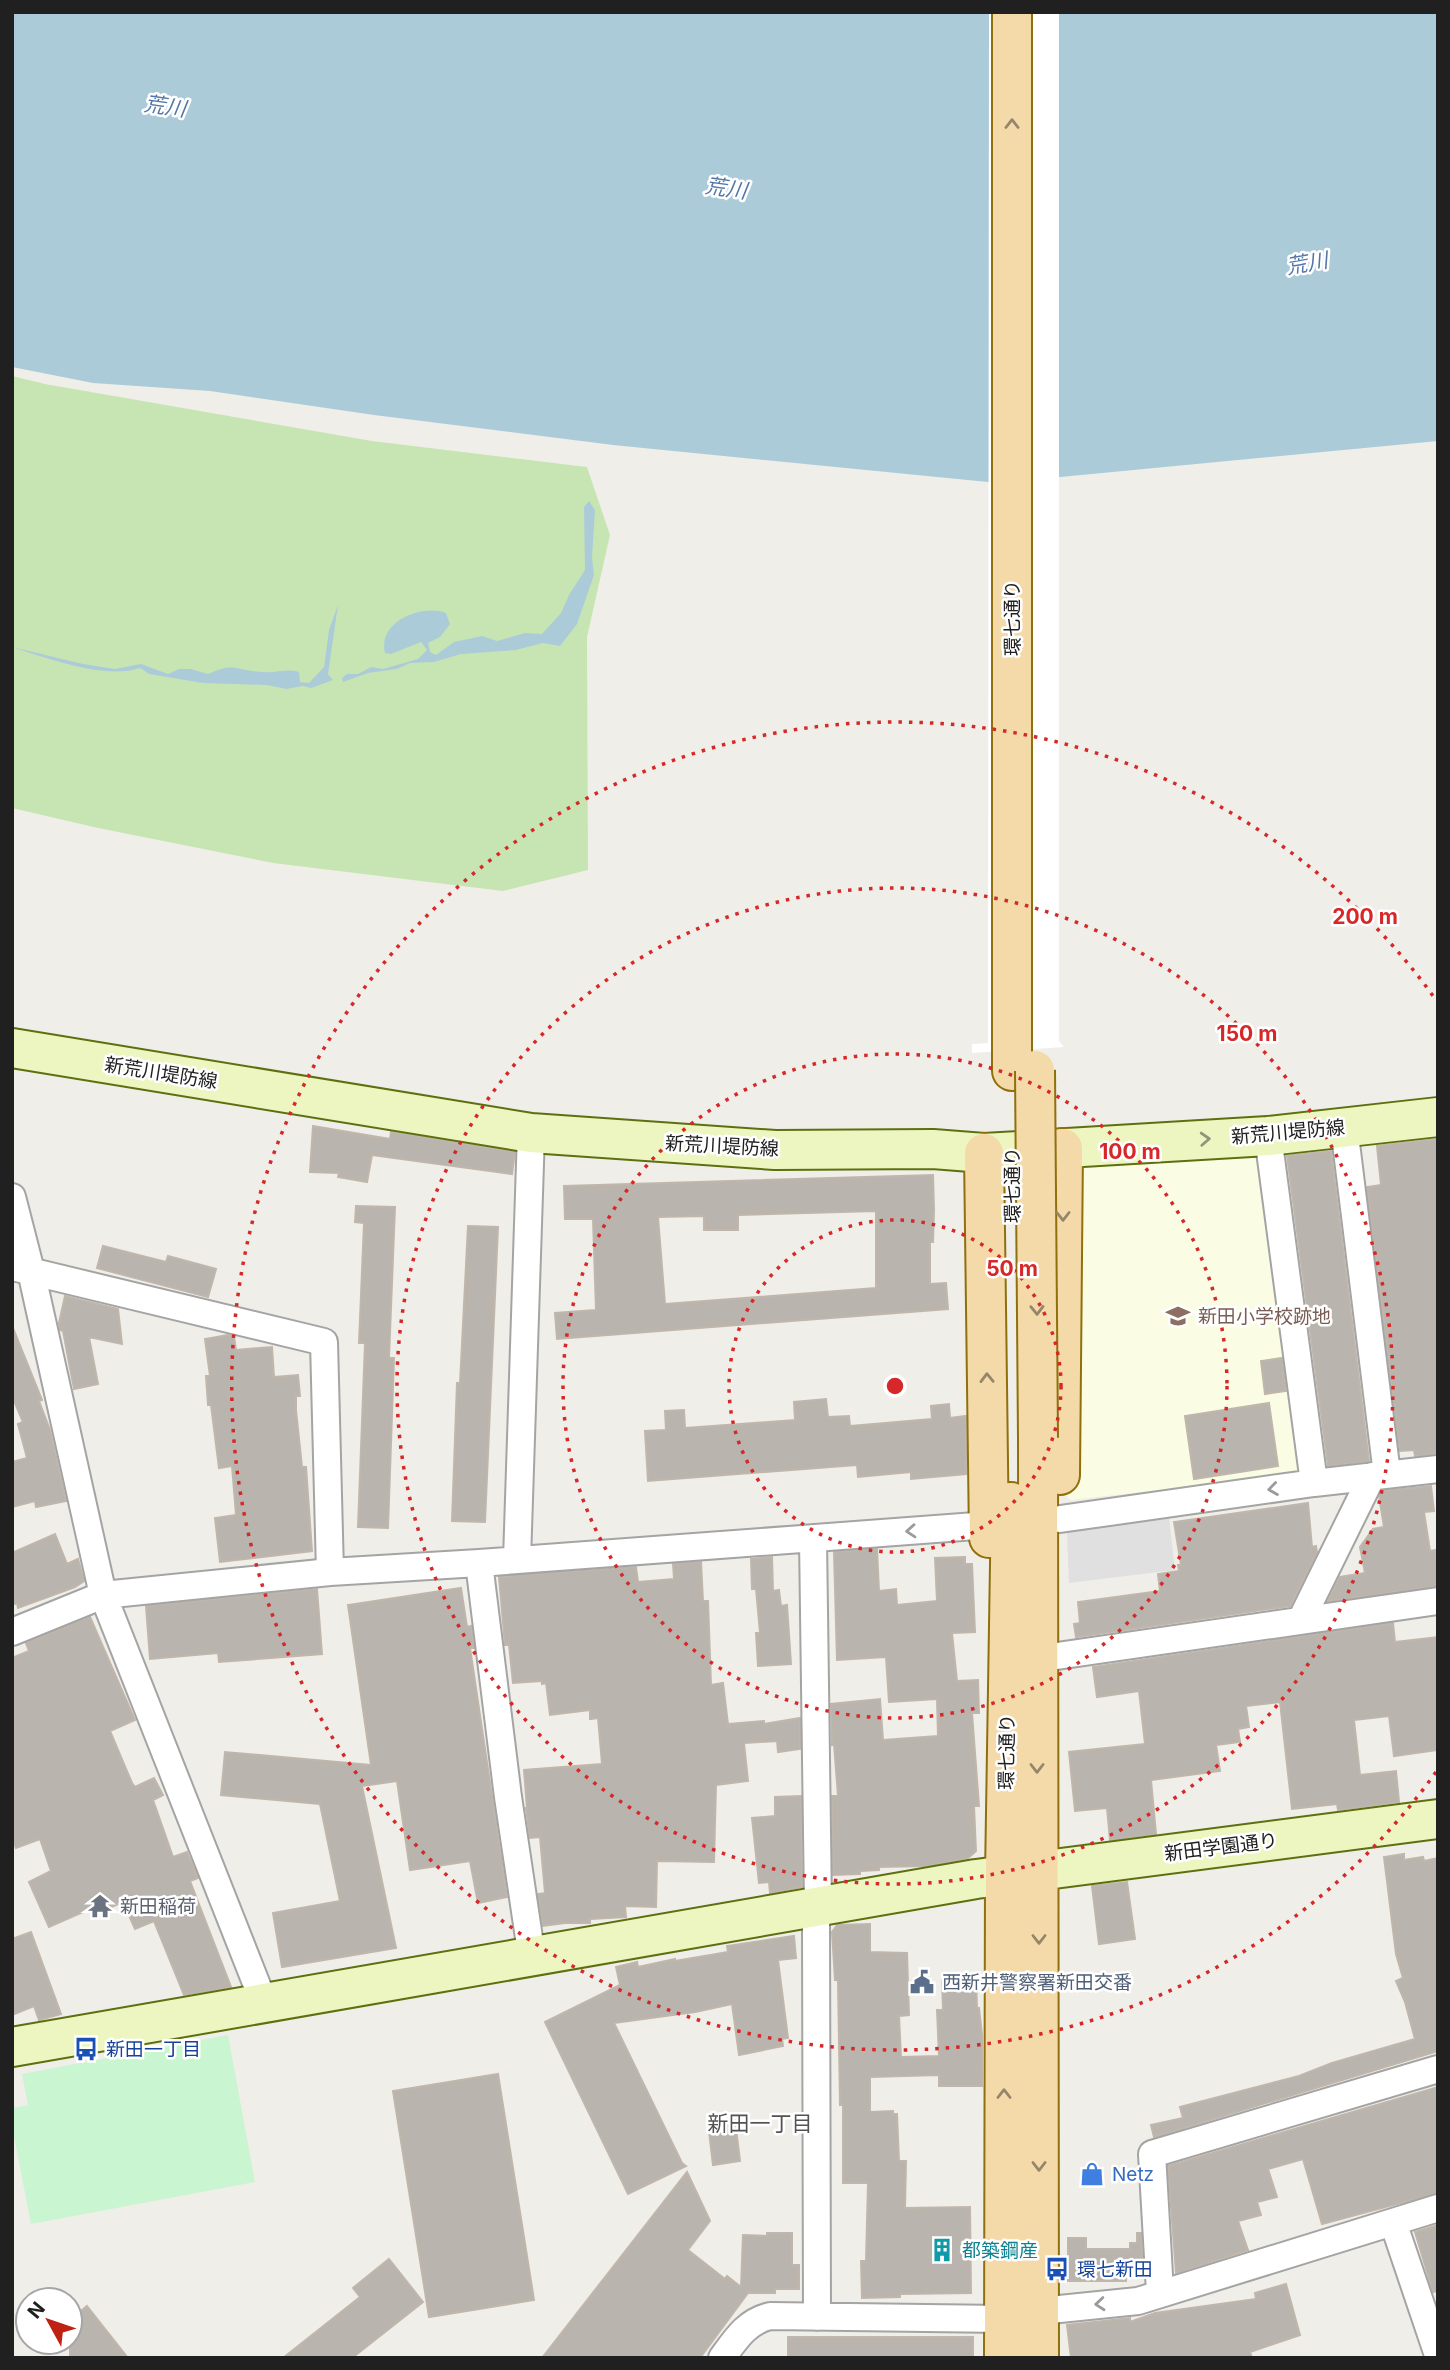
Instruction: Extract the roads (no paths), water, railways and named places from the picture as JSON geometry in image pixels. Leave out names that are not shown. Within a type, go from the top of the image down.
[{"type":"main road","name":"環七通り","points":[[1012,12],[1025,1438],[1021,1873],[1022,2315],[1039,2358]]},
{"type":"main road","name":"環七通り","points":[[1023,1060],[1037,12]]},
{"type":"main road","points":[[984,1153],[990,1669],[997,1706],[1022,1731],[1051,1684],[1057,1656],[1063,1148]]},
{"type":"main road","name":"環七通り","points":[[1004,2358],[1022,2315]]},
{"type":"street","name":"新荒川堤防線","points":[[12,1048],[531,1133],[775,1150],[933,1149],[984,1153],[1268,1136],[1438,1117]]},
{"type":"street","points":[[1301,1620],[1379,1475],[1344,1127]]},
{"type":"street","points":[[517,1560],[531,1133]]},
{"type":"street","points":[[1268,1136],[1314,1483]]},
{"type":"street","points":[[12,1197],[22,1269],[103,1595],[264,2003]]},
{"type":"street","points":[[22,1269],[324,1342],[330,1572]]},
{"type":"street","points":[[1059,1519],[1314,1483],[1438,1469]]},
{"type":"street","points":[[12,1632],[103,1595],[330,1572],[989,1525]]},
{"type":"street","points":[[813,1538],[818,1905],[817,2317]]},
{"type":"street","points":[[480,1563],[532,1958]]},
{"type":"street","points":[[1057,1656],[1438,1601]]},
{"type":"street","name":"新田学園通り","points":[[12,2047],[532,1958],[818,1905],[1021,1873],[1438,1819]]},
{"type":"street","points":[[1160,2292],[1152,2154],[1438,2069]]},
{"type":"street","points":[[722,2358],[745,2328],[757,2319],[770,2316],[1022,2315],[1138,2301],[1438,2208]]},
{"type":"street","points":[[1393,2222],[1438,2355]]},
{"type":"water","name":"荒川","points":[[12,12],[1438,12],[1438,441],[998,483],[613,445],[210,391],[93,383],[12,367]]},
{"type":"water","points":[[589,501],[595,510],[592,558],[594,575],[577,624],[560,646],[543,643],[516,650],[461,654],[434,662],[410,663],[397,669],[368,673],[343,682],[342,678],[347,674],[358,674],[371,667],[383,669],[418,659],[427,650],[421,642],[391,654],[385,653],[384,642],[395,624],[414,613],[446,613],[450,624],[440,637],[428,643],[430,652],[436,655],[454,642],[482,636],[497,641],[525,633],[542,634],[561,613],[585,570],[584,507]]},
{"type":"water","points":[[338,605],[328,674],[333,680],[311,688],[303,686],[286,689],[267,685],[203,683],[149,674],[140,668],[126,671],[94,670],[12,647],[115,669],[141,664],[168,674],[179,669],[191,669],[208,674],[230,667],[264,672],[294,671],[299,672],[300,682],[309,683],[324,667],[329,630]]},
{"type":"place","name":"新田小学校跡地","points":[[1178,1316]]},
{"type":"place","name":"新田稲荷","points":[[100,1906]]},
{"type":"place","name":"西新井警察署新田交番","points":[[922,1982]]},
{"type":"place","name":"新田一丁目","points":[[86,2049]]},
{"type":"place","name":"Netz","points":[[1092,2174]]},
{"type":"place","name":"都築鋼産","points":[[942,2250]]},
{"type":"place","name":"環七新田","points":[[1057,2269]]},
{"type":"district","name":"新田一丁目","points":[[760,2123]]}]
